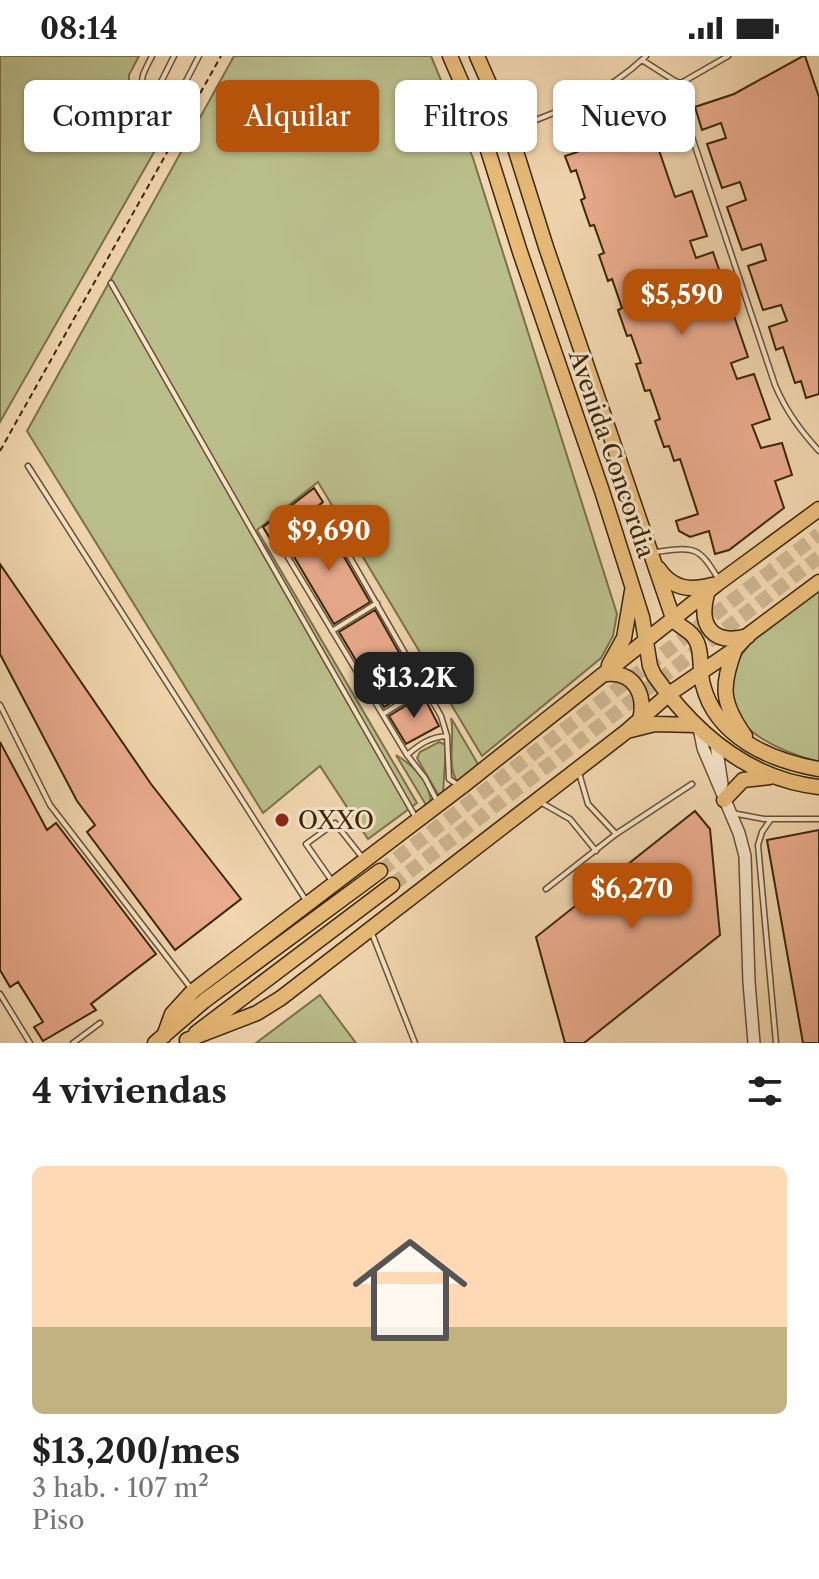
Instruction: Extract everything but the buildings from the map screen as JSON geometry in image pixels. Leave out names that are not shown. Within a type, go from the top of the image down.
[{"type":"main road","name":"Avenida Concordia","points":[[450,56],[480,125],[633,586],[650,666],[669,694],[716,744],[745,763],[775,777],[819,787]]},
{"type":"main road","name":"Avenida Concordia","points":[[477,56],[488,80]]},
{"type":"main road","name":"Avenida Concordia","points":[[517,152],[650,556],[674,621],[695,638],[706,696],[721,722],[752,746],[773,757],[819,769]]},
{"type":"main road","points":[[159,1039],[172,1014],[193,991],[819,509]]},
{"type":"main road","points":[[650,556],[661,573],[677,586],[690,590],[715,587]]},
{"type":"main road","points":[[185,1041],[211,1033],[268,1007],[627,731],[669,694],[735,649],[748,635],[819,582]]},
{"type":"main road","points":[[603,676],[624,638],[633,586]]},
{"type":"main road","points":[[715,587],[704,617],[711,631],[718,637],[729,639],[748,635]]},
{"type":"main road","points":[[735,649],[725,684],[726,702],[752,746]]},
{"type":"main road","points":[[603,676],[625,676],[639,689],[643,708],[640,720]]},
{"type":"main road","points":[[627,731],[655,724],[698,727]]},
{"type":"main road","points":[[725,803],[743,780],[775,777]]},
{"type":"main road","points":[[159,1039],[204,1001],[380,871]]},
{"type":"main road","points":[[185,1041],[392,885]]},
{"type":"street","points":[[698,727],[703,748],[739,833],[746,863],[754,1043]]},
{"type":"street","points":[[716,744],[725,803]]},
{"type":"lane","points":[[142,80],[152,56]]},
{"type":"lane","points":[[162,80],[174,56]]},
{"type":"lane","points":[[187,80],[199,56]]},
{"type":"lane","points":[[537,118],[582,101],[614,83],[644,58],[681,83],[719,64],[728,56]]},
{"type":"lane","points":[[695,146],[775,385],[798,427],[819,451]]},
{"type":"lane","points":[[111,283],[417,820]]},
{"type":"lane","points":[[28,466],[308,903]]},
{"type":"lane","points":[[437,805],[425,778],[407,755],[280,544],[319,513],[325,514],[441,716],[447,736],[450,781],[464,785]]},
{"type":"lane","points":[[650,556],[684,548],[697,551],[705,557],[715,587]]},
{"type":"lane","points":[[332,631],[377,603]]},
{"type":"lane","points":[[382,714],[425,688]]},
{"type":"lane","points":[[0,705],[50,805],[193,991]]},
{"type":"lane","points":[[407,755],[430,739],[447,736]]},
{"type":"lane","points":[[578,769],[588,804],[616,834]]},
{"type":"lane","points":[[546,889],[616,834],[692,784]]},
{"type":"lane","points":[[537,800],[570,819],[596,851]]},
{"type":"lane","points":[[725,803],[771,819],[819,819]]},
{"type":"lane","points":[[771,819],[758,845],[776,1043]]},
{"type":"lane","points":[[333,883],[306,844],[335,823],[364,860]]},
{"type":"lane","points":[[370,929],[415,1043]]},
{"type":"lane","points":[[0,994],[28,1042]]},
{"type":"lane","points":[[73,1043],[100,1023]]},
{"type":"path","points":[[0,451],[221,56]]},
{"type":"green space","points":[[0,56],[139,56],[129,80],[24,80],[24,152],[154,152],[0,422]]},
{"type":"green space","points":[[234,56],[431,56],[441,80],[395,80],[395,152],[471,152],[617,614],[613,636],[601,658],[482,756],[318,482],[257,530],[417,803],[368,839],[320,766],[263,813],[27,431],[181,152],[200,152],[200,118],[216,89],[216,152],[379,152],[379,80],[221,80]]},
{"type":"green space","points":[[819,591],[819,762],[760,737],[744,724],[733,709],[729,692],[732,672],[753,641]]},
{"type":"green space","points":[[451,718],[482,771],[461,781],[456,780],[453,773]]},
{"type":"green space","points":[[439,742],[446,745],[443,794],[439,796],[417,758],[420,752]]},
{"type":"green space","points":[[396,755],[410,765],[426,784],[431,799],[429,810]]},
{"type":"green space","points":[[320,995],[356,1043],[256,1043]]},
{"type":"tunnel","points":[[380,871],[819,534]]},
{"type":"tunnel","points":[[392,885],[819,557]]},
{"type":"place","name":"OXXO","points":[[282,820]]}]
